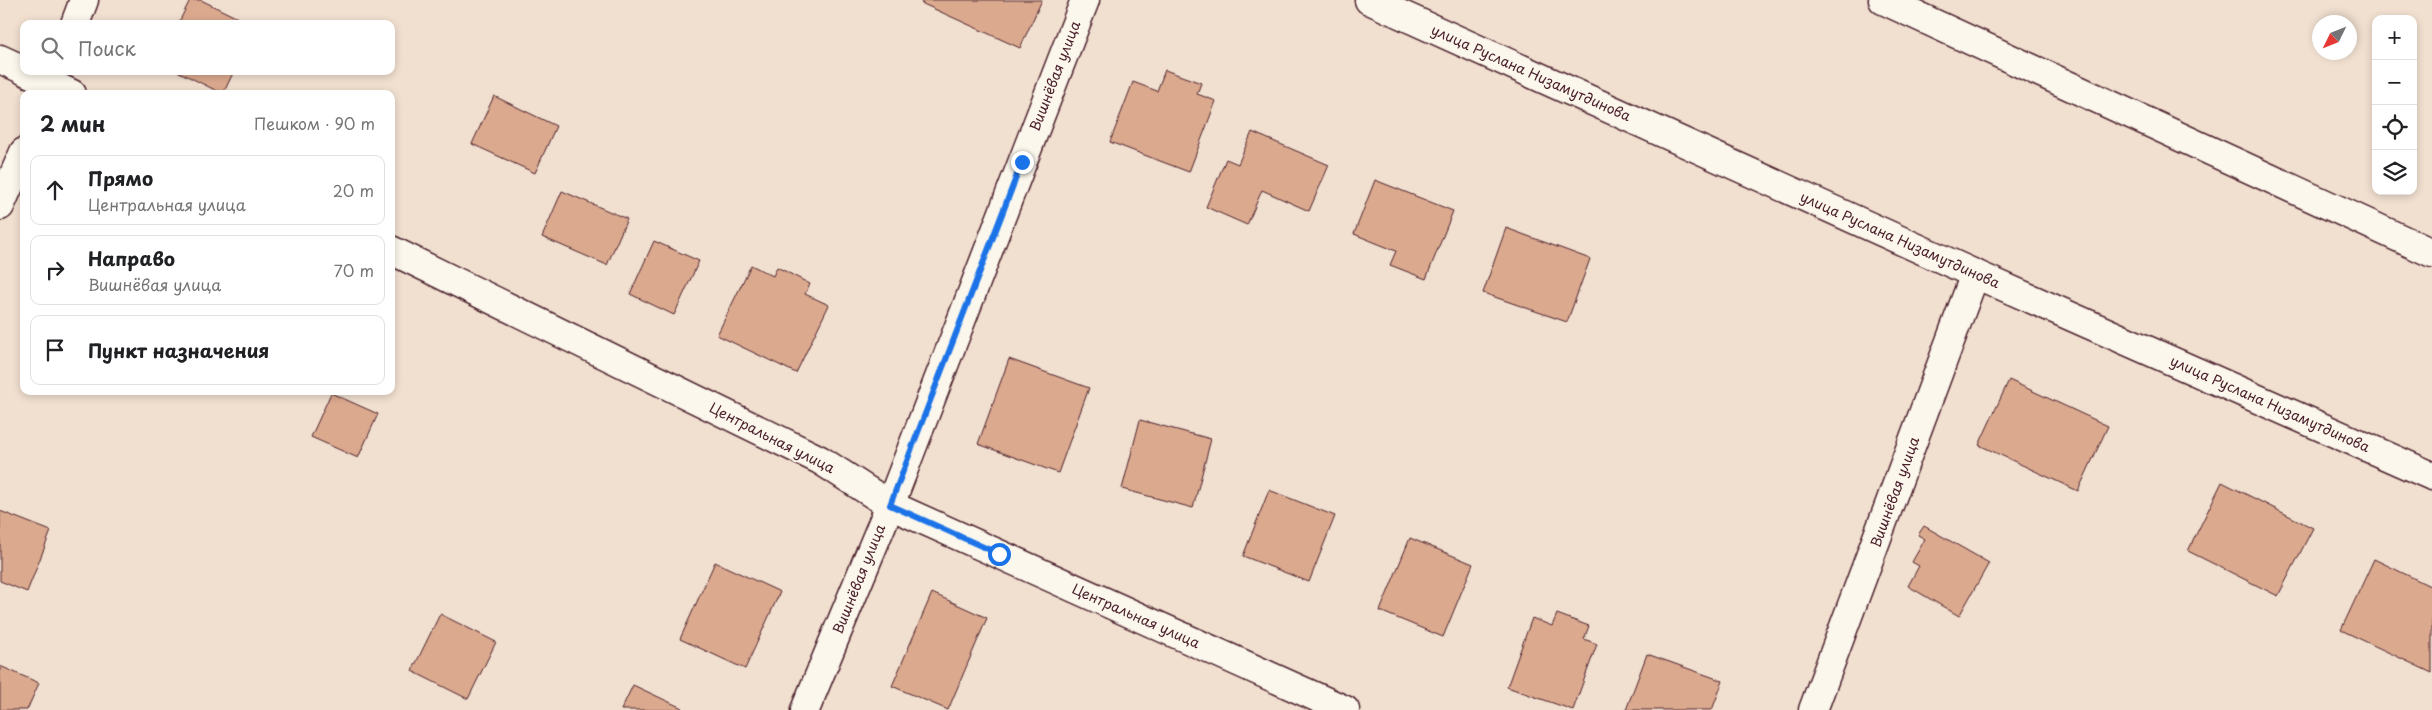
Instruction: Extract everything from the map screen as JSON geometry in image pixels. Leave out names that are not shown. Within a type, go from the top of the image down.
[{"type":"street","points":[[76,20],[84,0]]},
{"type":"street","name":"Вишнёвая улица","points":[[804,710],[890,505],[1085,0]]},
{"type":"street","name":"улица Руслана Низамутдинова","points":[[1369,0],[1975,274],[2432,476]]},
{"type":"street","points":[[1883,0],[2432,253]]},
{"type":"street","points":[[0,59],[20,69]]},
{"type":"street","points":[[34,75],[58,86]]},
{"type":"street","points":[[0,206],[20,161]]},
{"type":"street","name":"Центральная улица","points":[[395,252],[820,460],[890,505],[1345,710]]},
{"type":"street","name":"Вишнёвая улица","points":[[1813,710],[1975,274]]},
{"type":"building","points":[[190,0],[201,0],[242,20],[180,20]]},
{"type":"building","points":[[923,0],[1042,0],[1020,48],[921,3]]},
{"type":"building","points":[[1165,70],[1201,83],[1197,94],[1216,101],[1189,172],[1110,142],[1133,82],[1157,91]]},
{"type":"building","points":[[185,75],[232,75],[225,90],[215,90]]},
{"type":"building","points":[[494,96],[556,126],[535,173],[472,144]]},
{"type":"building","points":[[1252,132],[1329,165],[1309,211],[1262,190],[1247,225],[1206,207],[1226,159],[1238,164]]},
{"type":"building","points":[[1375,180],[1453,211],[1426,279],[1390,265],[1396,251],[1354,234]]},
{"type":"building","points":[[562,191],[627,219],[607,265],[542,237]]},
{"type":"building","points":[[1506,228],[1590,259],[1567,322],[1483,293]]},
{"type":"building","points":[[654,241],[699,261],[674,315],[630,294]]},
{"type":"building","points":[[751,265],[773,276],[777,267],[810,284],[805,294],[829,305],[796,373],[717,335]]},
{"type":"building","points":[[1009,359],[1089,388],[1058,473],[978,444]]},
{"type":"building","points":[[2009,380],[2108,426],[2078,491],[1979,445]]},
{"type":"building","points":[[330,395],[335,395],[378,414],[358,458],[311,437]]},
{"type":"building","points":[[1140,420],[1211,439],[1193,508],[1122,489]]},
{"type":"building","points":[[2222,482],[2313,528],[2278,596],[2188,551]]},
{"type":"building","points":[[1269,490],[1335,516],[1309,582],[1243,556]]},
{"type":"building","points":[[0,511],[51,531],[27,592],[0,581]]},
{"type":"building","points":[[1924,526],[1989,563],[1959,616],[1908,586],[1919,566],[1912,562],[1925,539],[1918,535]]},
{"type":"building","points":[[1410,538],[1473,564],[1443,637],[1380,611]]},
{"type":"building","points":[[2374,559],[2432,587],[2432,673],[2341,630]]},
{"type":"building","points":[[715,562],[780,592],[745,669],[680,639]]},
{"type":"building","points":[[932,593],[987,618],[948,710],[892,686]]},
{"type":"building","points":[[440,614],[496,642],[468,699],[412,671]]},
{"type":"building","points":[[1557,614],[1589,626],[1584,639],[1597,644],[1573,710],[1507,687],[1532,618],[1552,626]]},
{"type":"building","points":[[1647,654],[1723,681],[1712,710],[1626,710]]},
{"type":"building","points":[[0,666],[39,683],[27,710],[0,710]]},
{"type":"building","points":[[633,685],[682,708],[681,710],[621,710]]},
{"type":"route","points":[[999,554],[890,505],[1022,162]]}]
